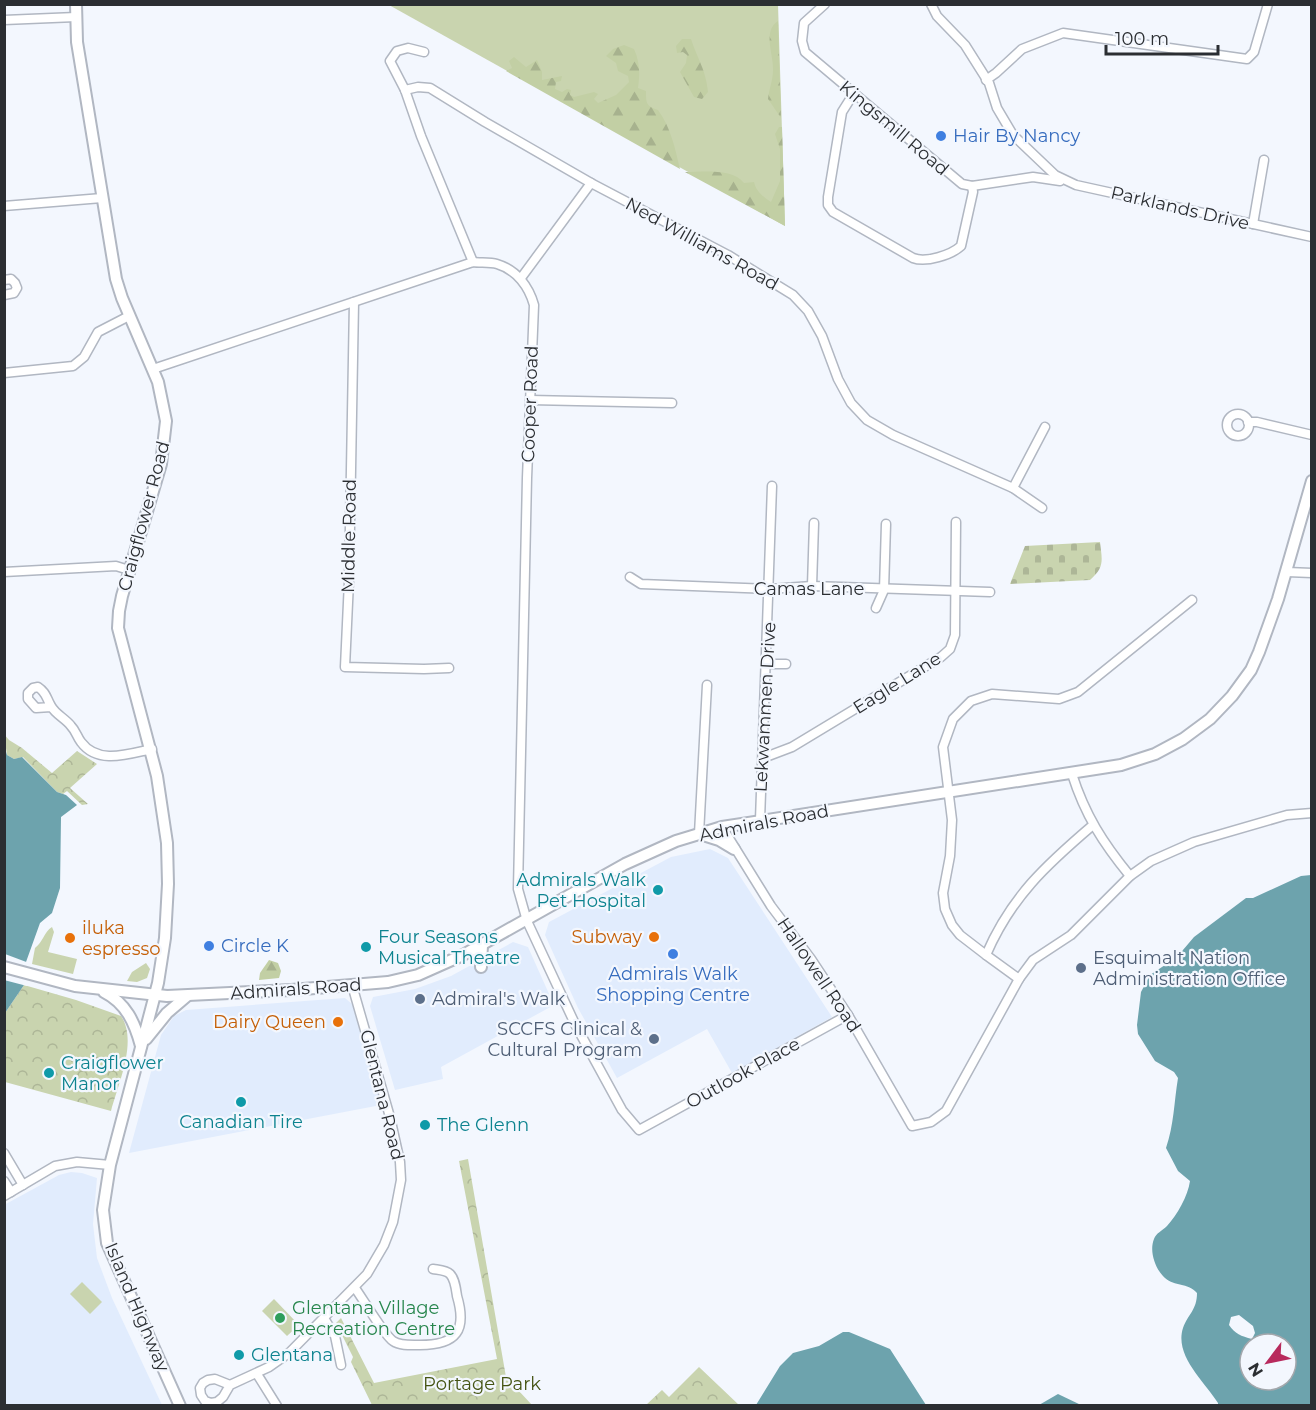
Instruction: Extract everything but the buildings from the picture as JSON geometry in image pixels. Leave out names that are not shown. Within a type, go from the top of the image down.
[{"type":"main road","name":"Craigflower Road","points":[[76,4],[80,63],[116,279],[129,316],[153,369],[162,396],[166,422],[161,464],[129,570],[119,611],[118,628],[152,749],[163,807],[168,877],[165,938],[155,996]]},
{"type":"main road","name":"Admirals Road","points":[[4,967],[98,989],[155,996],[188,996],[388,982],[418,975],[463,955],[625,864],[676,841],[722,827],[1072,774],[1120,765],[1155,754],[1183,739],[1210,719],[1232,696],[1251,670],[1287,572],[1311,481]]},
{"type":"main road","points":[[699,834],[719,840],[734,849]]},
{"type":"main road","points":[[463,955],[482,967],[482,945]]},
{"type":"main road","points":[[98,989],[119,1002],[127,1012],[141,1047]]},
{"type":"main road","name":"Island Highway","points":[[155,996],[110,1165],[103,1210],[107,1243],[180,1406]]},
{"type":"main road","points":[[141,1047],[167,1013],[188,996]]},
{"type":"street","name":"Kingsmill Road","points":[[825,4],[804,23],[802,45],[808,55],[962,184],[972,186]]},
{"type":"street","name":"Parklands Drive","points":[[931,4],[937,16],[962,41],[986,80],[997,108],[1013,135],[1050,176],[1076,185],[1311,237]]},
{"type":"street","points":[[986,80],[1022,49],[1063,33],[1243,60],[1250,58],[1254,52],[1268,4]]},
{"type":"street","points":[[4,20],[76,17]]},
{"type":"street","points":[[424,52],[408,48],[397,51],[390,61],[405,90],[424,144],[473,262]]},
{"type":"street","name":"Ned Williams Road","points":[[405,90],[418,87],[430,88],[484,122],[591,183],[728,255],[793,295],[808,312],[822,336],[838,379],[851,403],[867,420],[893,435],[1012,488],[1042,508]]},
{"type":"street","points":[[854,93],[845,103],[841,116],[828,205],[833,212],[913,258],[926,260],[955,251],[961,246],[973,192],[972,186],[1050,176]]},
{"type":"street","points":[[1254,224],[1264,160]]},
{"type":"street","points":[[153,369],[473,262],[498,264],[520,278],[591,183]]},
{"type":"street","points":[[4,206],[102,198]]},
{"type":"street","name":"Cooper Road","points":[[520,278],[529,289],[534,305],[518,889],[527,921],[575,1024],[622,1110],[639,1130]]},
{"type":"street","points":[[4,280],[11,279],[17,288],[14,293],[4,295]]},
{"type":"street","name":"Middle Road","points":[[354,302],[349,581],[345,667],[449,668]]},
{"type":"street","points":[[4,373],[73,366],[84,357],[93,339],[102,329],[129,316]]},
{"type":"street","points":[[530,400],[672,403]]},
{"type":"street","points":[[1248,422],[1257,422],[1311,435]]},
{"type":"street","points":[[1012,488],[1045,427]]},
{"type":"street","name":"Lekwammen Drive","points":[[760,820],[772,486]]},
{"type":"street","name":"Eagle Lane","points":[[763,758],[792,747],[941,657],[950,649],[954,635],[956,522]]},
{"type":"street","points":[[812,586],[814,523]]},
{"type":"street","points":[[876,608],[884,590],[886,524]]},
{"type":"street","points":[[4,572],[116,566],[129,570]]},
{"type":"street","points":[[1287,572],[1311,573]]},
{"type":"street","name":"Camas Lane","points":[[630,578],[641,585],[770,589],[812,586],[990,592]]},
{"type":"street","points":[[1192,600],[1078,692],[1059,699],[992,694],[970,701],[953,718],[943,747],[952,820],[950,856],[943,893],[945,909],[960,935],[1019,979],[1034,960],[1071,935],[1130,876],[1151,861],[1194,842],[1287,815],[1311,813]]},
{"type":"street","points":[[767,664],[786,664]]},
{"type":"street","points":[[699,834],[707,685]]},
{"type":"street","points":[[51,707],[70,724],[80,741],[95,754],[112,756],[152,749]]},
{"type":"street","points":[[1072,774],[1092,825],[1130,876]]},
{"type":"street","points":[[986,954],[1013,904],[1050,862],[1092,825]]},
{"type":"street","name":"Hallowell Road","points":[[722,827],[781,920],[812,960],[848,1015],[912,1126],[931,1122],[951,1104],[1019,979]]},
{"type":"street","name":"Glentana Road","points":[[230,1385],[215,1379],[203,1383],[200,1388],[201,1395],[205,1401],[215,1404],[223,1397],[230,1385],[257,1374],[280,1360],[324,1318],[355,1288],[376,1261],[398,1205],[400,1162],[390,1117],[352,985]]},
{"type":"street","name":"Outlook Place","points":[[639,1130],[848,1015]]},
{"type":"street","points":[[4,1153],[23,1185]]},
{"type":"street","points":[[4,1181],[8,1194],[55,1166],[77,1162],[110,1165]]},
{"type":"street","points":[[355,1288],[386,1334],[394,1341],[413,1345],[439,1343],[456,1336],[460,1328],[462,1311],[452,1276],[448,1271],[433,1269]]},
{"type":"street","points":[[324,1318],[335,1336],[341,1365]]},
{"type":"street","points":[[257,1374],[277,1406]]},
{"type":"shaded area","name":"Admirals Walk Shopping Centre","points":[[710,849],[728,858],[832,1017],[732,1073],[707,1029],[617,1078],[578,1008],[545,935],[549,922],[671,857]]},
{"type":"shaded area","points":[[513,942],[528,947],[554,1005],[441,1067],[443,1079],[395,1090],[370,1006],[373,997],[415,989],[451,976]]},
{"type":"shaded area","points":[[345,998],[352,1004],[381,1105],[129,1153],[161,1035],[174,1016],[186,1010]]},
{"type":"shaded area","points":[[71,1172],[97,1178],[93,1224],[97,1258],[112,1298],[162,1405],[5,1405],[4,1205],[59,1175]]},
{"type":"green space","points":[[389,5],[778,5],[785,226]]},
{"type":"green space","points":[[778,21],[781,118],[768,99],[773,70],[770,37],[773,25]]},
{"type":"green space","points":[[682,39],[691,39],[704,71],[708,92],[702,99],[694,97],[680,72],[686,63],[687,55],[683,52],[677,53],[676,46]]},
{"type":"green space","points":[[624,45],[634,49],[639,68],[638,88],[646,91],[648,104],[658,110],[666,124],[680,169],[506,71],[512,68],[509,61],[514,57],[526,67],[537,60],[542,72],[542,80],[562,76],[561,81],[556,82],[555,89],[562,92],[567,89],[571,90],[570,95],[574,97],[594,92],[598,94],[594,99],[598,103],[616,95],[629,82],[628,76],[618,71],[616,63],[606,56],[613,49]]},
{"type":"green space","points":[[779,127],[782,127],[785,226],[685,172],[725,173],[739,178],[744,183],[754,182],[760,194],[771,202],[780,181],[780,149],[775,134]]},
{"type":"green space","points":[[1100,542],[1100,567],[1090,580],[1010,584],[1025,546]]},
{"type":"green space","points":[[4,734],[52,773],[77,751],[97,764],[70,788],[88,804],[82,805],[67,791],[63,794],[57,792],[23,757],[14,759],[7,755]]},
{"type":"green space","points":[[52,927],[54,932],[48,952],[77,959],[73,974],[32,964],[35,948]]},
{"type":"green space","points":[[269,960],[278,963],[281,971],[279,978],[259,980],[260,973]]},
{"type":"green space","points":[[146,963],[150,969],[147,978],[137,982],[127,981],[132,972]]},
{"type":"green space","points":[[24,985],[121,1016],[126,1026],[127,1050],[111,1111],[5,1082],[5,1013]]},
{"type":"green space","name":"Portage Park","points":[[468,1159],[506,1377],[532,1405],[372,1405],[351,1362],[353,1357],[336,1323],[341,1318],[374,1383],[497,1359],[459,1161]]},
{"type":"green space","points":[[82,1282],[102,1302],[90,1314],[70,1294]]},
{"type":"green space","name":"Glentana Village Recreation Centre","points":[[274,1299],[299,1325],[287,1336],[262,1311]]},
{"type":"green space","points":[[699,1367],[739,1405],[646,1405],[662,1390],[669,1397]]},
{"type":"water","points":[[4,745],[7,755],[14,759],[22,757],[57,792],[66,795],[77,805],[61,817],[60,888],[52,913],[40,923],[26,962],[24,985],[5,1013]]},
{"type":"water","points":[[1311,875],[1311,1405],[1218,1405],[1192,1368],[1183,1349],[1181,1338],[1183,1328],[1194,1308],[1197,1293],[1189,1287],[1173,1283],[1165,1278],[1158,1270],[1153,1254],[1155,1237],[1178,1211],[1190,1181],[1178,1171],[1166,1148],[1178,1078],[1174,1072],[1155,1061],[1138,1034],[1141,992],[1150,975],[1177,957],[1194,937],[1246,898],[1253,898],[1301,876]]},
{"type":"water","points":[[843,1332],[849,1332],[890,1349],[926,1405],[756,1405],[780,1366],[793,1353],[819,1346]]},
{"type":"water","points":[[1058,1394],[1081,1405],[1039,1405]]},
{"type":"pier","points":[[5,954],[29,963],[27,986],[4,980]]},
{"type":"place","name":"Hair By Nancy","points":[[941,136]]},
{"type":"place","name":"Admirals Walk Pet Hospital","points":[[658,890]]},
{"type":"place","name":"Subway","points":[[654,937]]},
{"type":"place","name":"iluka espresso","points":[[70,938]]},
{"type":"place","name":"Circle K","points":[[209,946]]},
{"type":"place","name":"Four Seasons Musical Theatre","points":[[366,947]]},
{"type":"place","name":"Admirals Walk Shopping Centre","points":[[673,954]]},
{"type":"place","name":"Esquimalt Nation Administration Office","points":[[1081,968]]},
{"type":"place","name":"Admiral's Walk","points":[[420,999]]},
{"type":"place","name":"Dairy Queen","points":[[338,1022]]},
{"type":"place","name":"SCCFS Clinical & Cultural Program","points":[[654,1039]]},
{"type":"place","name":"Craigflower Manor","points":[[49,1073]]},
{"type":"place","name":"Canadian Tire","points":[[241,1102]]},
{"type":"place","name":"The Glenn","points":[[425,1125]]},
{"type":"place","name":"Glentana Village Recreation Centre","points":[[280,1318]]},
{"type":"place","name":"Glentana","points":[[239,1355]]}]
